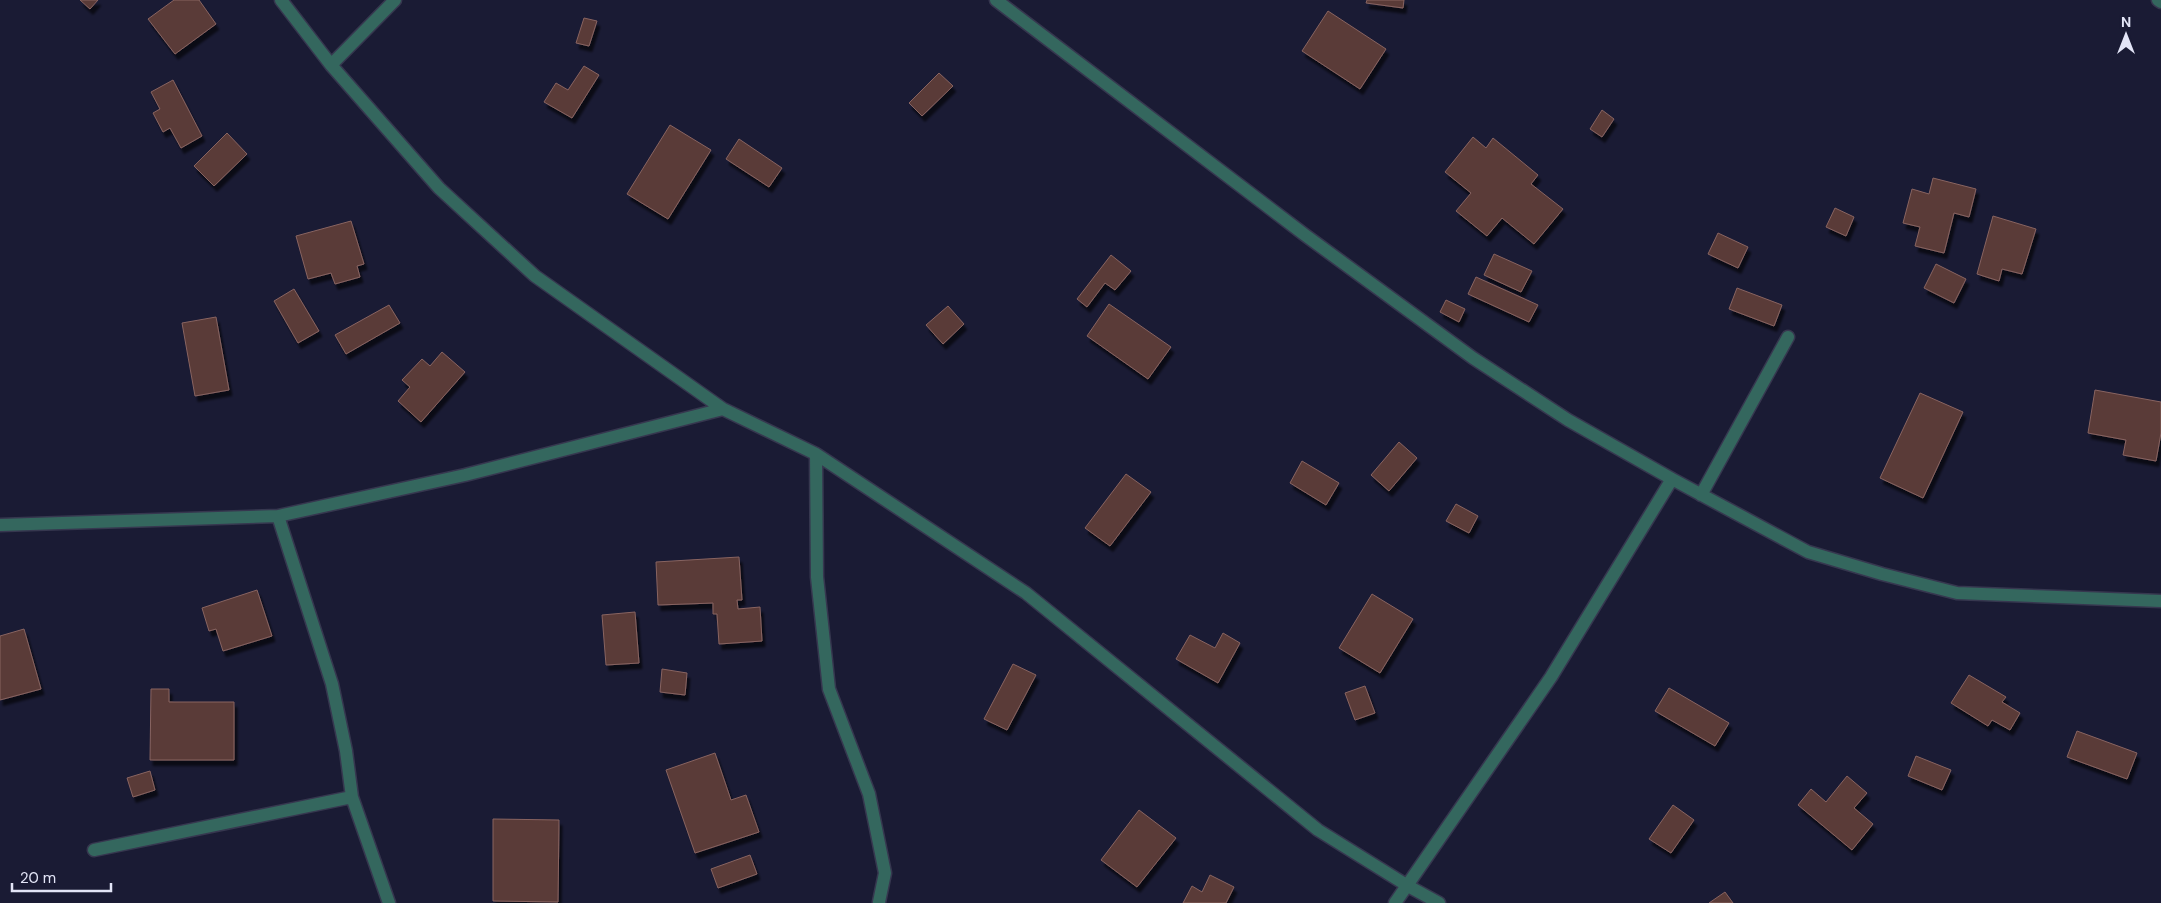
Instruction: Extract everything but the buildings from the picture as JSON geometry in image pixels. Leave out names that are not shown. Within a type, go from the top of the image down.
[{"type":"street","points":[[281,0],[332,64],[439,188],[535,276],[723,409],[816,454],[1026,593],[1318,830],[1438,903]]},
{"type":"street","points":[[332,64],[395,0]]},
{"type":"street","points":[[996,0],[1305,235],[1473,358],[1568,420],[1701,495],[1808,552],[1882,574],[1957,593],[2161,601]]},
{"type":"street","points":[[1701,495],[1788,337]]},
{"type":"street","points":[[0,525],[278,516],[465,475],[723,409]]},
{"type":"street","points":[[816,454],[817,577],[829,689],[869,794],[885,873],[879,902]]},
{"type":"street","points":[[1396,903],[1551,678],[1672,479]]},
{"type":"street","points":[[278,516],[332,684],[346,751],[352,797],[389,903]]},
{"type":"street","points":[[94,850],[352,797]]}]
